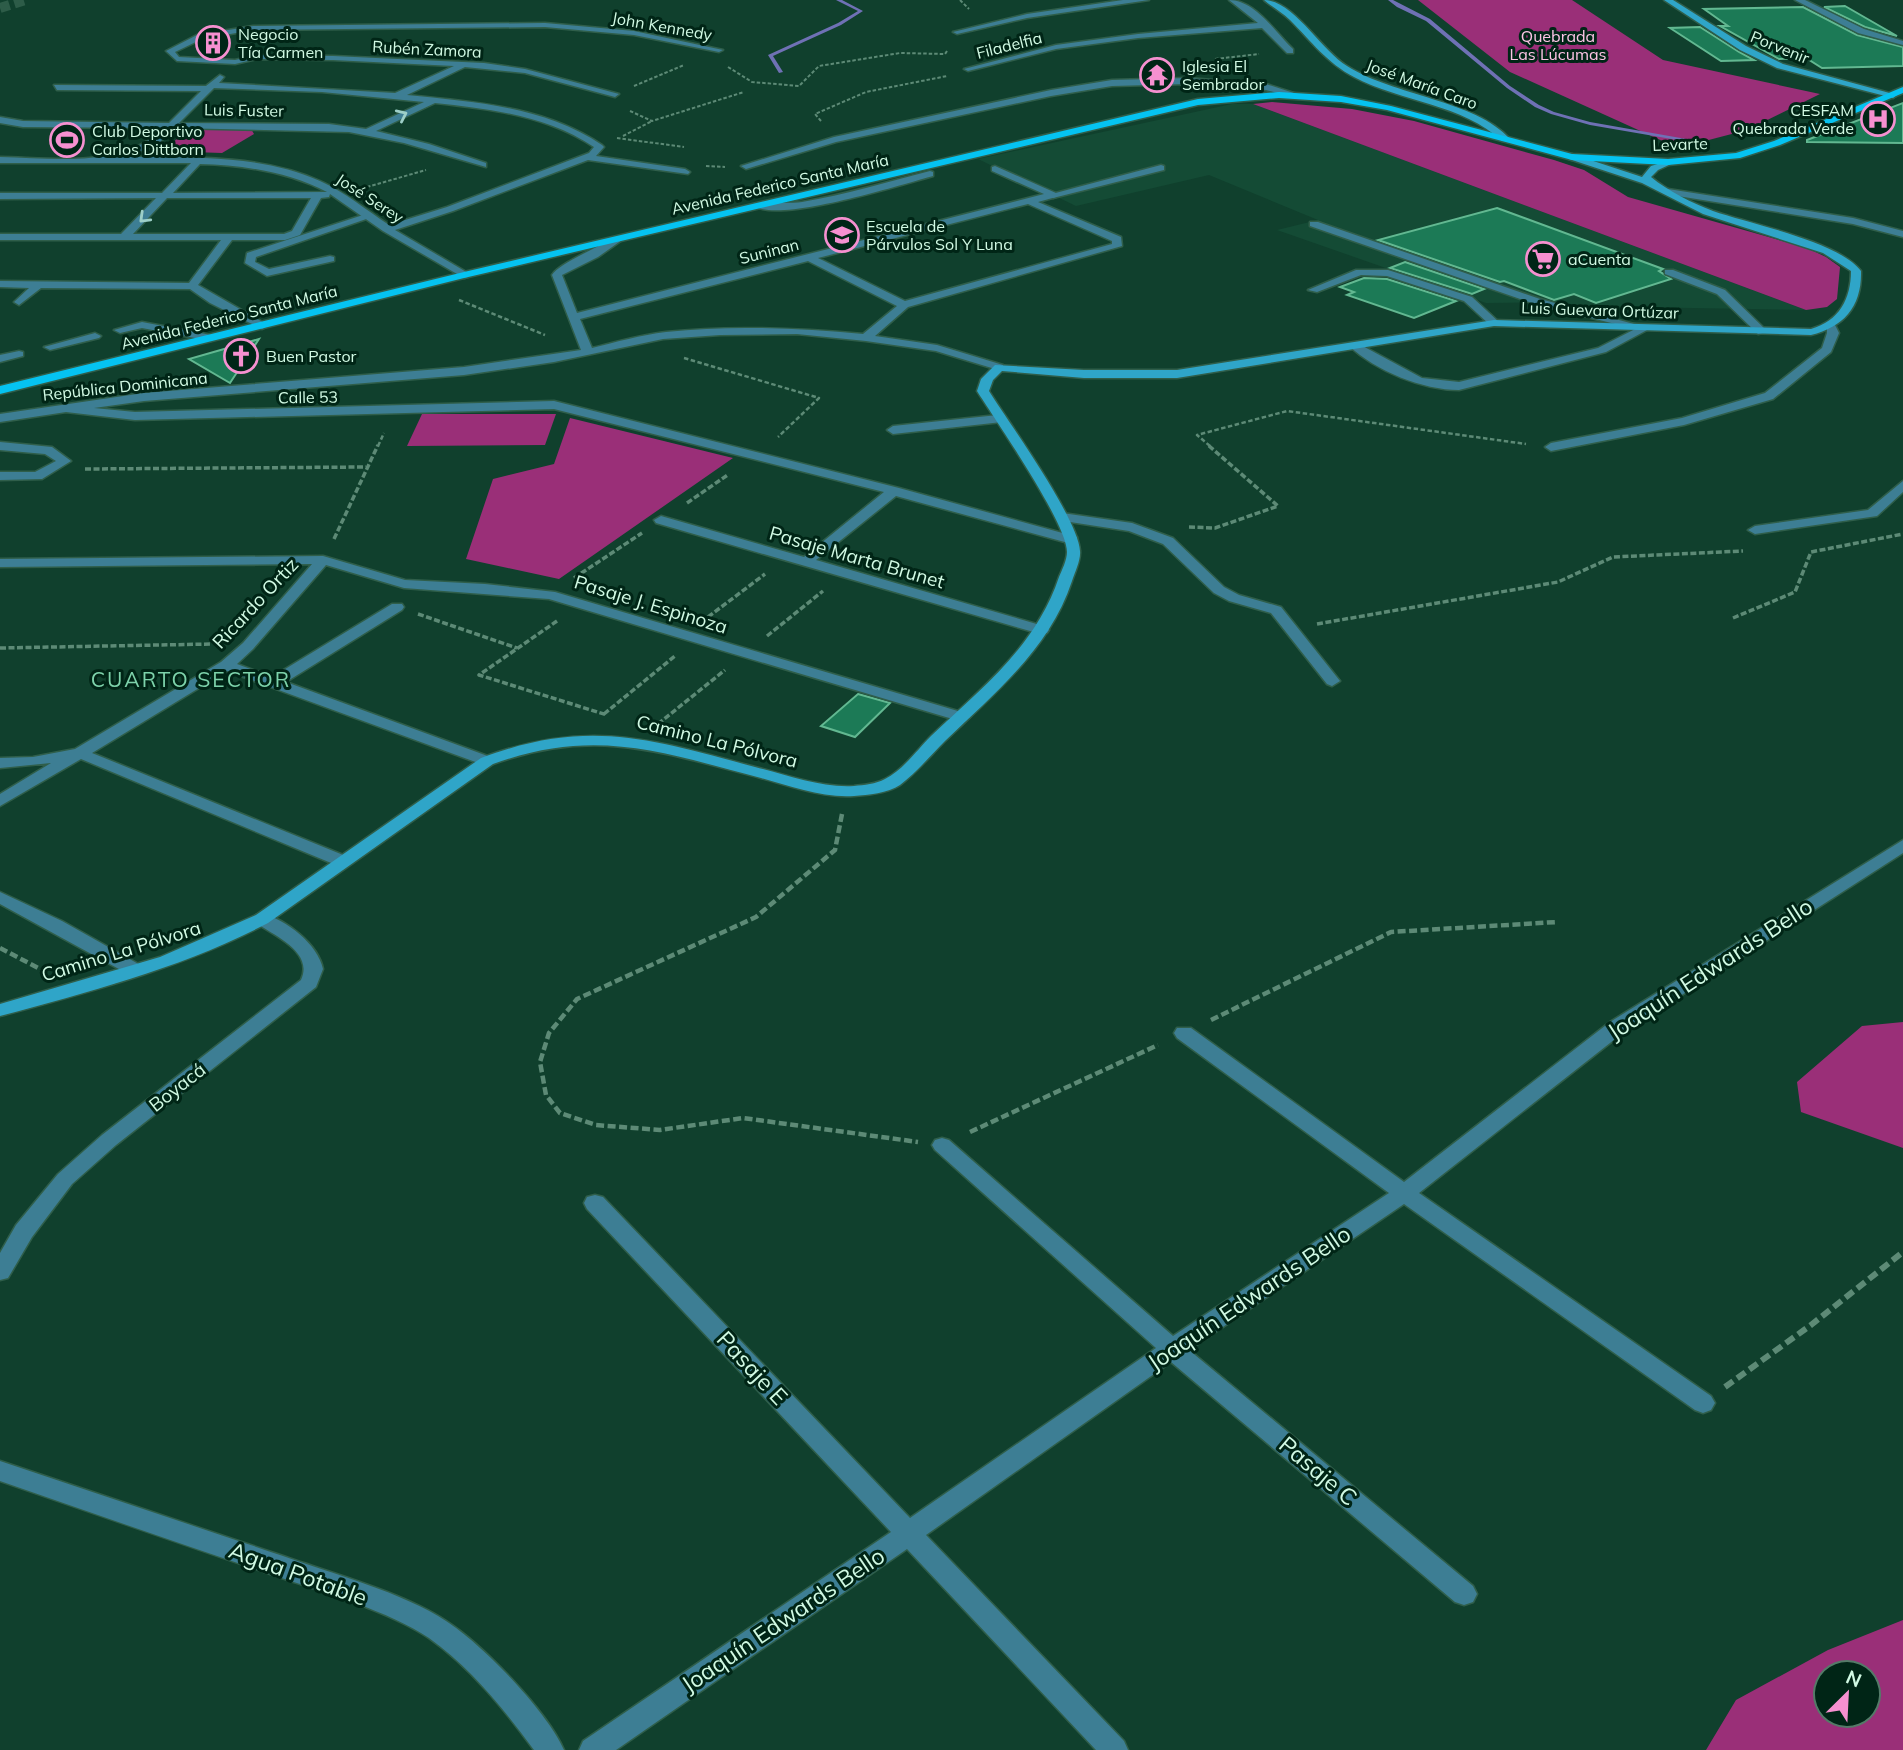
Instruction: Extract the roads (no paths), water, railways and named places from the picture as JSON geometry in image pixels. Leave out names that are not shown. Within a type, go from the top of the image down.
[{"type":"main road","name":"Levarte","points":[[1572,157],[1668,162],[1737,156],[1777,143],[1903,90]]},
{"type":"main road","name":"Avenida Federico Santa María","points":[[0,390],[464,275],[1198,102],[1231,97],[1296,95],[1376,105],[1572,157]]},
{"type":"street","points":[[957,32],[1053,10],[1145,0]]},
{"type":"street","points":[[1233,0],[1253,12],[1290,51]]},
{"type":"street","name":"José María Caro","points":[[1268,0],[1291,15],[1323,51],[1347,71],[1380,86],[1488,124],[1505,139]]},
{"type":"street","name":"Porvenir","points":[[1668,0],[1743,48],[1780,66],[1893,95]]},
{"type":"street","points":[[1799,0],[1861,31],[1903,43]]},
{"type":"street","name":"John Kennedy","points":[[235,62],[186,61],[177,59],[170,51],[191,40],[211,34],[253,29],[532,25],[634,33],[719,50]]},
{"type":"street","name":"Filadelfia","points":[[968,69],[1056,47],[1138,36],[1265,25]]},
{"type":"street","name":"Rubén Zamora","points":[[235,62],[257,57],[464,65],[525,71],[615,93]]},
{"type":"street","points":[[110,161],[156,141],[235,62]]},
{"type":"street","points":[[397,96],[464,65]]},
{"type":"street","points":[[746,166],[857,135],[1051,93],[1112,83],[1187,82],[1266,87],[1296,95]]},
{"type":"street","points":[[57,87],[210,87],[435,100],[499,108],[588,138],[599,147],[587,156],[450,209],[387,229]]},
{"type":"street","points":[[369,131],[435,100]]},
{"type":"street","name":"Luis Fuster","points":[[0,120],[23,124],[329,127],[369,131],[412,140],[483,164]]},
{"type":"street","points":[[587,156],[684,172]]},
{"type":"street","points":[[1551,447],[1684,421],[1726,411],[1769,396],[1827,351],[1833,333],[1832,327],[1845,314],[1854,294],[1856,271],[1850,264],[1810,245],[1706,212],[1656,186],[1572,157]]},
{"type":"street","points":[[0,169],[5,160]]},
{"type":"street","name":"José Serey","points":[[5,160],[197,162],[264,169],[308,180],[340,195],[387,229],[464,275]]},
{"type":"street","points":[[124,237],[197,162]]},
{"type":"street","points":[[1656,186],[1646,178],[1648,173],[1652,168],[1668,162]]},
{"type":"street","name":"Suninan","points":[[575,317],[1161,168]]},
{"type":"street","points":[[995,169],[1053,195]]},
{"type":"street","points":[[759,206],[769,209],[795,205],[930,174]]},
{"type":"street","points":[[1668,192],[1853,221],[1903,234]]},
{"type":"street","points":[[0,237],[274,238],[296,233],[318,195]]},
{"type":"street","points":[[0,196],[340,195]]},
{"type":"street","points":[[866,338],[904,305],[1117,246],[1116,239],[1028,201]]},
{"type":"street","points":[[330,259],[267,273],[250,263],[251,255],[370,216]]},
{"type":"street","points":[[1314,224],[1536,300],[1643,328]]},
{"type":"street","points":[[192,286],[228,238]]},
{"type":"street","points":[[588,352],[575,317],[561,291],[557,275],[560,270],[594,255],[617,240]]},
{"type":"street","points":[[808,257],[904,305]]},
{"type":"street","points":[[1313,290],[1360,272],[1388,273],[1468,299],[1494,323]]},
{"type":"street","points":[[1669,272],[1721,292],[1762,332]]},
{"type":"street","points":[[0,284],[192,286],[214,301],[262,326]]},
{"type":"street","points":[[19,302],[39,284]]},
{"type":"street","name":"Luis Guevara Ortúzar","points":[[999,367],[1084,374],[1177,374],[1494,323],[1762,332],[1811,332],[1832,327]]},
{"type":"street","points":[[120,330],[142,325],[211,338]]},
{"type":"street","points":[[1355,346],[1420,383],[1442,388],[1602,350],[1643,328]]},
{"type":"street","name":"República Dominicana","points":[[0,418],[144,397],[464,371],[588,352],[663,336],[720,332],[797,331],[866,338],[937,348],[999,367]]},
{"type":"street","points":[[50,346],[95,336]]},
{"type":"street","points":[[0,359],[19,354]]},
{"type":"street","points":[[999,367],[987,379],[983,391],[1062,517],[1072,540]]},
{"type":"street","name":"Calle 53","points":[[63,408],[135,416],[554,405],[894,491],[1072,540]]},
{"type":"street","points":[[893,430],[999,419]]},
{"type":"street","points":[[0,446],[48,450],[65,461],[57,468],[37,476],[0,477]]},
{"type":"street","points":[[1755,530],[1872,513],[1903,485]]},
{"type":"street","points":[[806,562],[894,491]]},
{"type":"street","points":[[1062,517],[1152,533],[1168,541],[1219,590],[1234,598],[1276,610],[1332,681]]},
{"type":"street","name":"Pasaje Marta Brunet","points":[[661,520],[1042,630]]},
{"type":"street","name":"Camino La Pólvora","points":[[0,1010],[195,952],[262,919],[486,761],[514,749],[575,738],[631,740],[822,789],[846,792],[873,790],[893,782],[1013,667],[1042,630],[1062,590],[1074,554],[1072,540]]},
{"type":"street","name":"Pasaje J. Espinoza","points":[[0,563],[323,560],[404,584],[485,587],[550,594],[962,717]]},
{"type":"street","name":"Ricardo Ortiz","points":[[0,801],[226,665],[248,646],[323,560]]},
{"type":"street","points":[[273,683],[397,607]]},
{"type":"street","points":[[226,665],[486,761]]},
{"type":"street","points":[[0,763],[33,762],[79,753],[342,861]]},
{"type":"street","name":"Joaquín Edwards Bello","points":[[593,1750],[1172,1349],[1404,1193],[1617,1027],[1903,845]]},
{"type":"street","points":[[0,897],[135,970]]},
{"type":"street","name":"Boyacá","points":[[0,1272],[24,1231],[65,1179],[109,1140],[309,983],[315,969],[312,959],[301,946],[262,919]]},
{"type":"street","points":[[1184,1033],[1404,1193],[1703,1403]]},
{"type":"street","name":"Pasaje C","points":[[942,1145],[1172,1349],[1464,1594]]},
{"type":"street","name":"Pasaje E","points":[[595,1203],[1114,1750]]},
{"type":"street","name":"Agua Potable","points":[[0,1471],[320,1580],[387,1605],[437,1629],[483,1670],[522,1712],[550,1750]]},
{"type":"waterway","points":[[781,72],[770,56],[861,11],[838,0]]},
{"type":"waterway","points":[[1390,0],[1428,20],[1508,87],[1537,106],[1590,124],[1689,140]]},
{"type":"tunnel","points":[[0,8],[25,0]]},
{"type":"place","name":"Negocio Tía Carmen","points":[[213,43]]},
{"type":"place","name":"Iglesia El Sembrador","points":[[1157,75]]},
{"type":"place","name":"CESFAM Quebrada Verde","points":[[1878,119]]},
{"type":"place","name":"Club Deportivo Carlos Dittborn","points":[[67,140]]},
{"type":"place","name":"Escuela de Párvulos Sol Y Luna","points":[[842,235]]},
{"type":"place","name":"aCuenta","points":[[1543,259]]},
{"type":"place","name":"Buen Pastor","points":[[241,356]]},
{"type":"district","name":"CUARTO SECTOR","points":[[191,680]]},
{"type":"park label","name":"Quebrada Las Lúcumas","points":[[1558,45]]}]
